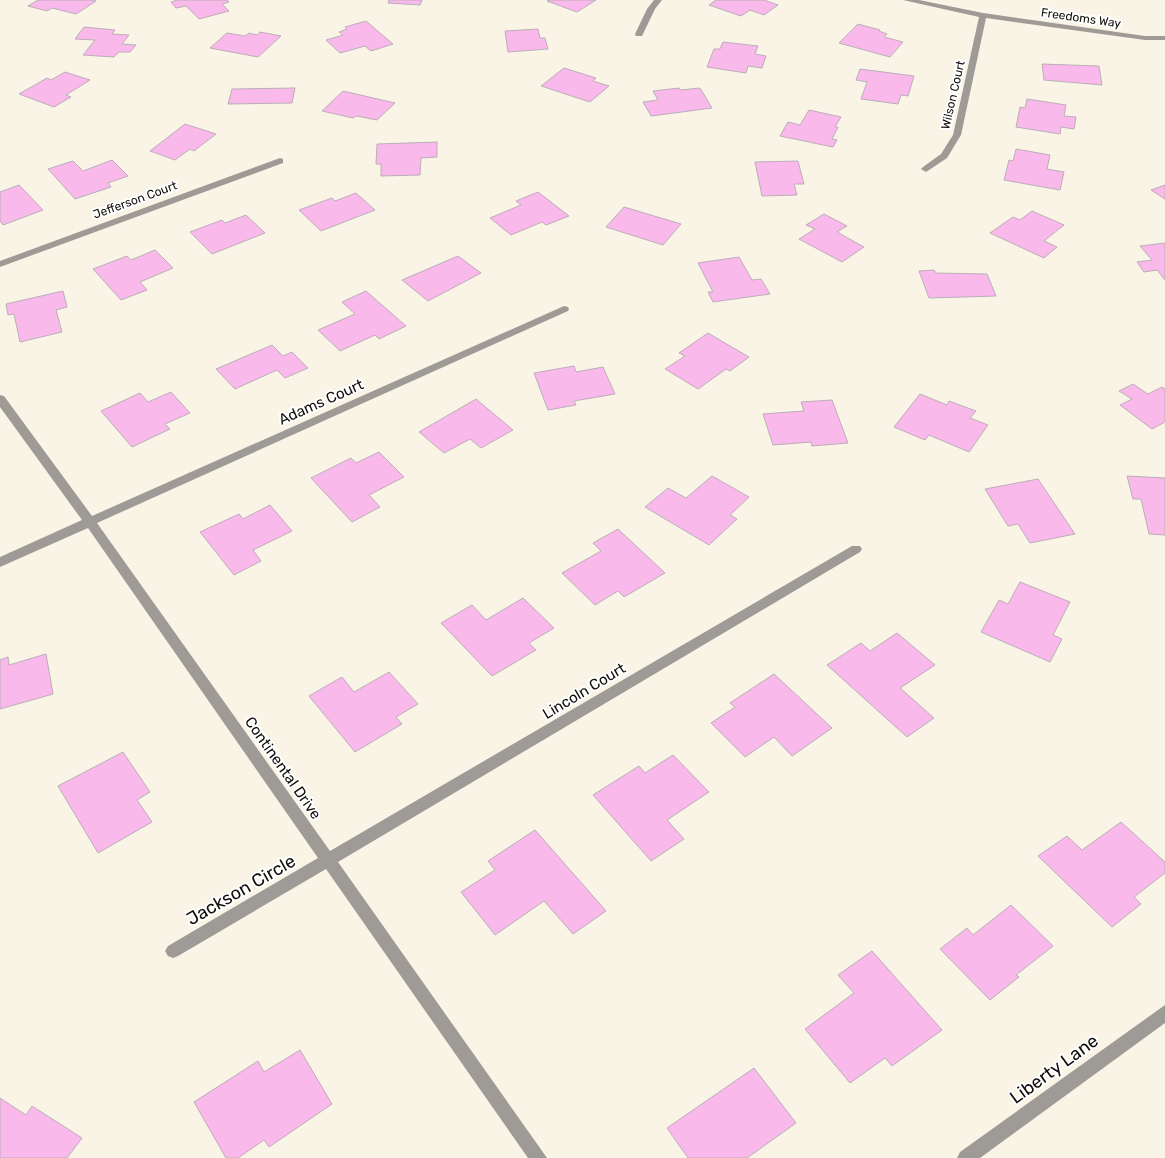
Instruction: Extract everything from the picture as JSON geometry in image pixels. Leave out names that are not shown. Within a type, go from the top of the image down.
[{"type":"street","points":[[639,34],[651,9],[658,0]]},
{"type":"street","name":"Freedoms Way","points":[[907,0],[983,16],[1145,38],[1165,38]]},
{"type":"street","name":"Wilson Court","points":[[926,169],[944,156],[958,135],[983,16]]},
{"type":"street","name":"Jefferson Court","points":[[0,264],[280,161]]},
{"type":"street","name":"Adams Court","points":[[0,562],[564,309]]},
{"type":"street","name":"Continental Drive","points":[[0,399],[90,522],[538,1158]]},
{"type":"street","name":"Lincoln Court","points":[[328,860],[856,549]]},
{"type":"street","name":"Jackson Circle","points":[[174,951],[328,860]]},
{"type":"street","name":"Liberty Lane","points":[[966,1158],[1165,1013]]},
{"type":"building","points":[[38,0],[96,1],[76,14],[52,8],[47,11],[28,6]]},
{"type":"building","points":[[177,0],[227,0],[229,2],[222,4],[229,11],[199,19],[186,6],[176,8],[171,2]]},
{"type":"building","points":[[389,0],[422,0],[420,5],[388,3]]},
{"type":"building","points":[[596,0],[577,12],[547,1]]},
{"type":"building","points":[[716,0],[764,0],[778,5],[764,15],[750,10],[741,16],[709,5]]},
{"type":"building","points":[[366,21],[393,44],[371,51],[365,46],[340,53],[326,40],[343,35],[339,32],[347,29],[345,27]]},
{"type":"building","points":[[858,24],[880,30],[887,34],[884,37],[903,42],[890,57],[839,43]]},
{"type":"building","points":[[84,27],[115,30],[112,34],[129,35],[122,44],[136,45],[130,52],[119,52],[114,57],[83,55],[95,40],[75,39]]},
{"type":"building","points":[[538,29],[540,38],[545,38],[548,49],[508,52],[505,31]]},
{"type":"building","points":[[260,32],[281,36],[258,57],[210,48],[227,33],[245,36],[249,33],[257,35]]},
{"type":"building","points":[[723,42],[758,46],[755,54],[766,56],[762,68],[748,66],[746,73],[707,67],[714,49],[720,49]]},
{"type":"building","points":[[1042,64],[1099,66],[1102,85],[1044,80]]},
{"type":"building","points":[[564,68],[596,78],[593,81],[609,86],[590,102],[541,86]]},
{"type":"building","points":[[860,69],[914,76],[908,96],[901,95],[898,104],[861,99],[867,82],[856,80]]},
{"type":"building","points":[[65,72],[90,80],[66,95],[71,97],[54,107],[19,94],[47,78],[51,80]]},
{"type":"building","points":[[295,88],[292,103],[228,104],[232,89]]},
{"type":"building","points":[[679,88],[681,90],[700,88],[712,108],[651,116],[643,102],[658,100],[653,91]]},
{"type":"building","points":[[343,91],[395,103],[377,120],[356,116],[353,118],[322,111]]},
{"type":"building","points":[[1027,99],[1066,105],[1064,116],[1076,117],[1074,129],[1061,127],[1060,134],[1016,127],[1020,107],[1025,108]]},
{"type":"building","points":[[809,110],[841,117],[835,127],[838,127],[832,139],[837,140],[833,147],[780,136],[788,122],[800,125]]},
{"type":"building","points":[[185,124],[216,134],[194,151],[190,149],[175,160],[150,151]]},
{"type":"building","points":[[437,142],[437,157],[421,158],[420,175],[381,176],[381,164],[376,164],[377,144]]},
{"type":"building","points":[[1016,149],[1050,155],[1047,169],[1064,172],[1060,190],[1004,180],[1009,160],[1013,161]]},
{"type":"building","points":[[112,160],[128,176],[108,183],[111,187],[75,199],[48,169],[73,161],[83,171]]},
{"type":"building","points":[[798,161],[804,184],[794,184],[797,195],[762,196],[755,162]]},
{"type":"building","points":[[19,185],[43,210],[3,225],[0,221],[0,192]]},
{"type":"building","points":[[1165,185],[1165,199],[1151,190]]},
{"type":"building","points":[[538,192],[569,216],[546,225],[542,222],[511,235],[490,218],[521,205],[516,201]]},
{"type":"building","points":[[356,193],[375,210],[321,231],[299,210],[332,198],[335,201]]},
{"type":"building","points":[[624,207],[681,224],[663,245],[606,227]]},
{"type":"building","points":[[1032,211],[1064,225],[1044,241],[1057,247],[1044,258],[990,233],[1013,217],[1020,220]]},
{"type":"building","points":[[824,214],[847,226],[837,232],[864,247],[842,262],[799,239],[815,229],[806,225]]},
{"type":"building","points":[[246,215],[265,233],[212,254],[190,232],[222,220],[225,223]]},
{"type":"building","points":[[1165,243],[1165,280],[1157,270],[1144,272],[1137,262],[1152,260],[1140,246]]},
{"type":"building","points":[[155,250],[173,268],[140,282],[147,290],[121,300],[93,269],[127,256],[131,260]]},
{"type":"building","points":[[458,256],[481,273],[428,301],[402,280]]},
{"type":"building","points":[[739,257],[752,280],[761,279],[770,294],[713,302],[708,292],[713,292],[698,263]]},
{"type":"building","points":[[934,270],[936,273],[987,274],[996,296],[929,298],[919,271]]},
{"type":"building","points":[[63,291],[67,307],[56,310],[62,332],[20,342],[14,314],[8,315],[6,304]]},
{"type":"building","points":[[366,291],[406,326],[379,339],[375,335],[340,351],[318,330],[355,314],[342,302]]},
{"type":"building","points":[[708,333],[749,357],[730,371],[726,369],[698,389],[665,369],[685,356],[679,353]]},
{"type":"building","points":[[272,345],[283,356],[292,352],[308,368],[285,378],[277,370],[235,389],[216,369]]},
{"type":"building","points":[[574,366],[576,372],[603,367],[615,394],[574,401],[576,405],[548,410],[534,373]]},
{"type":"building","points":[[1133,384],[1148,394],[1162,387],[1165,389],[1165,422],[1152,429],[1120,405],[1132,399],[1119,391]]},
{"type":"building","points":[[171,392],[190,413],[165,424],[170,429],[132,447],[101,411],[140,393],[148,402]]},
{"type":"building","points":[[920,394],[947,405],[949,401],[976,411],[970,418],[988,425],[969,452],[929,435],[925,440],[894,427]]},
{"type":"building","points":[[476,399],[513,430],[481,448],[470,439],[444,453],[419,432]]},
{"type":"building","points":[[832,400],[848,443],[812,446],[811,442],[773,445],[763,414],[804,411],[801,402]]},
{"type":"building","points":[[379,452],[404,477],[369,495],[380,507],[352,522],[311,478],[351,458],[356,463]]},
{"type":"building","points":[[712,476],[749,497],[730,515],[737,519],[709,545],[645,507],[668,488],[686,498]]},
{"type":"building","points":[[1127,476],[1165,478],[1165,535],[1149,534],[1141,499],[1133,499]]},
{"type":"building","points":[[1038,479],[1075,534],[1030,543],[1018,524],[1008,526],[985,489]]},
{"type":"building","points":[[270,505],[292,531],[253,550],[261,561],[234,575],[200,532],[239,514],[243,519]]},
{"type":"building","points":[[618,529],[665,573],[624,597],[618,591],[595,605],[562,573],[601,551],[593,543]]},
{"type":"building","points":[[1020,582],[1070,602],[1053,635],[1062,639],[1050,662],[981,632],[999,600],[1008,604]]},
{"type":"building","points":[[523,598],[554,628],[529,643],[536,650],[492,676],[441,623],[472,605],[486,620]]},
{"type":"building","points":[[897,633],[935,665],[900,688],[934,718],[907,737],[827,665],[861,643],[870,651]]},
{"type":"building","points":[[46,654],[53,694],[0,709],[0,660],[8,657],[9,665]]},
{"type":"building","points":[[389,672],[418,704],[396,717],[402,724],[355,752],[309,696],[342,677],[354,692]]},
{"type":"building","points":[[774,674],[832,728],[792,756],[774,737],[745,757],[711,723],[735,707],[730,703]]},
{"type":"building","points":[[123,752],[150,792],[137,800],[152,822],[98,853],[58,786]]},
{"type":"building","points":[[673,755],[709,792],[667,820],[684,839],[651,861],[593,795],[639,766],[645,773]]},
{"type":"building","points":[[1121,822],[1165,862],[1165,873],[1134,897],[1141,904],[1112,927],[1038,856],[1067,836],[1082,850]]},
{"type":"building","points":[[535,830],[606,911],[573,934],[544,901],[495,935],[461,892],[495,870],[488,861]]},
{"type":"building","points":[[1011,905],[1053,946],[1016,975],[1019,977],[990,1000],[940,949],[967,928],[973,935]]},
{"type":"building","points":[[872,951],[942,1030],[892,1066],[885,1058],[850,1083],[805,1029],[854,993],[838,975]]},
{"type":"building","points":[[300,1050],[332,1104],[269,1147],[264,1140],[238,1158],[226,1158],[194,1102],[258,1061],[264,1072]]},
{"type":"building","points":[[754,1068],[796,1123],[747,1158],[688,1158],[667,1128]]},
{"type":"building","points":[[0,1098],[26,1115],[32,1106],[82,1138],[67,1158],[0,1158]]}]
